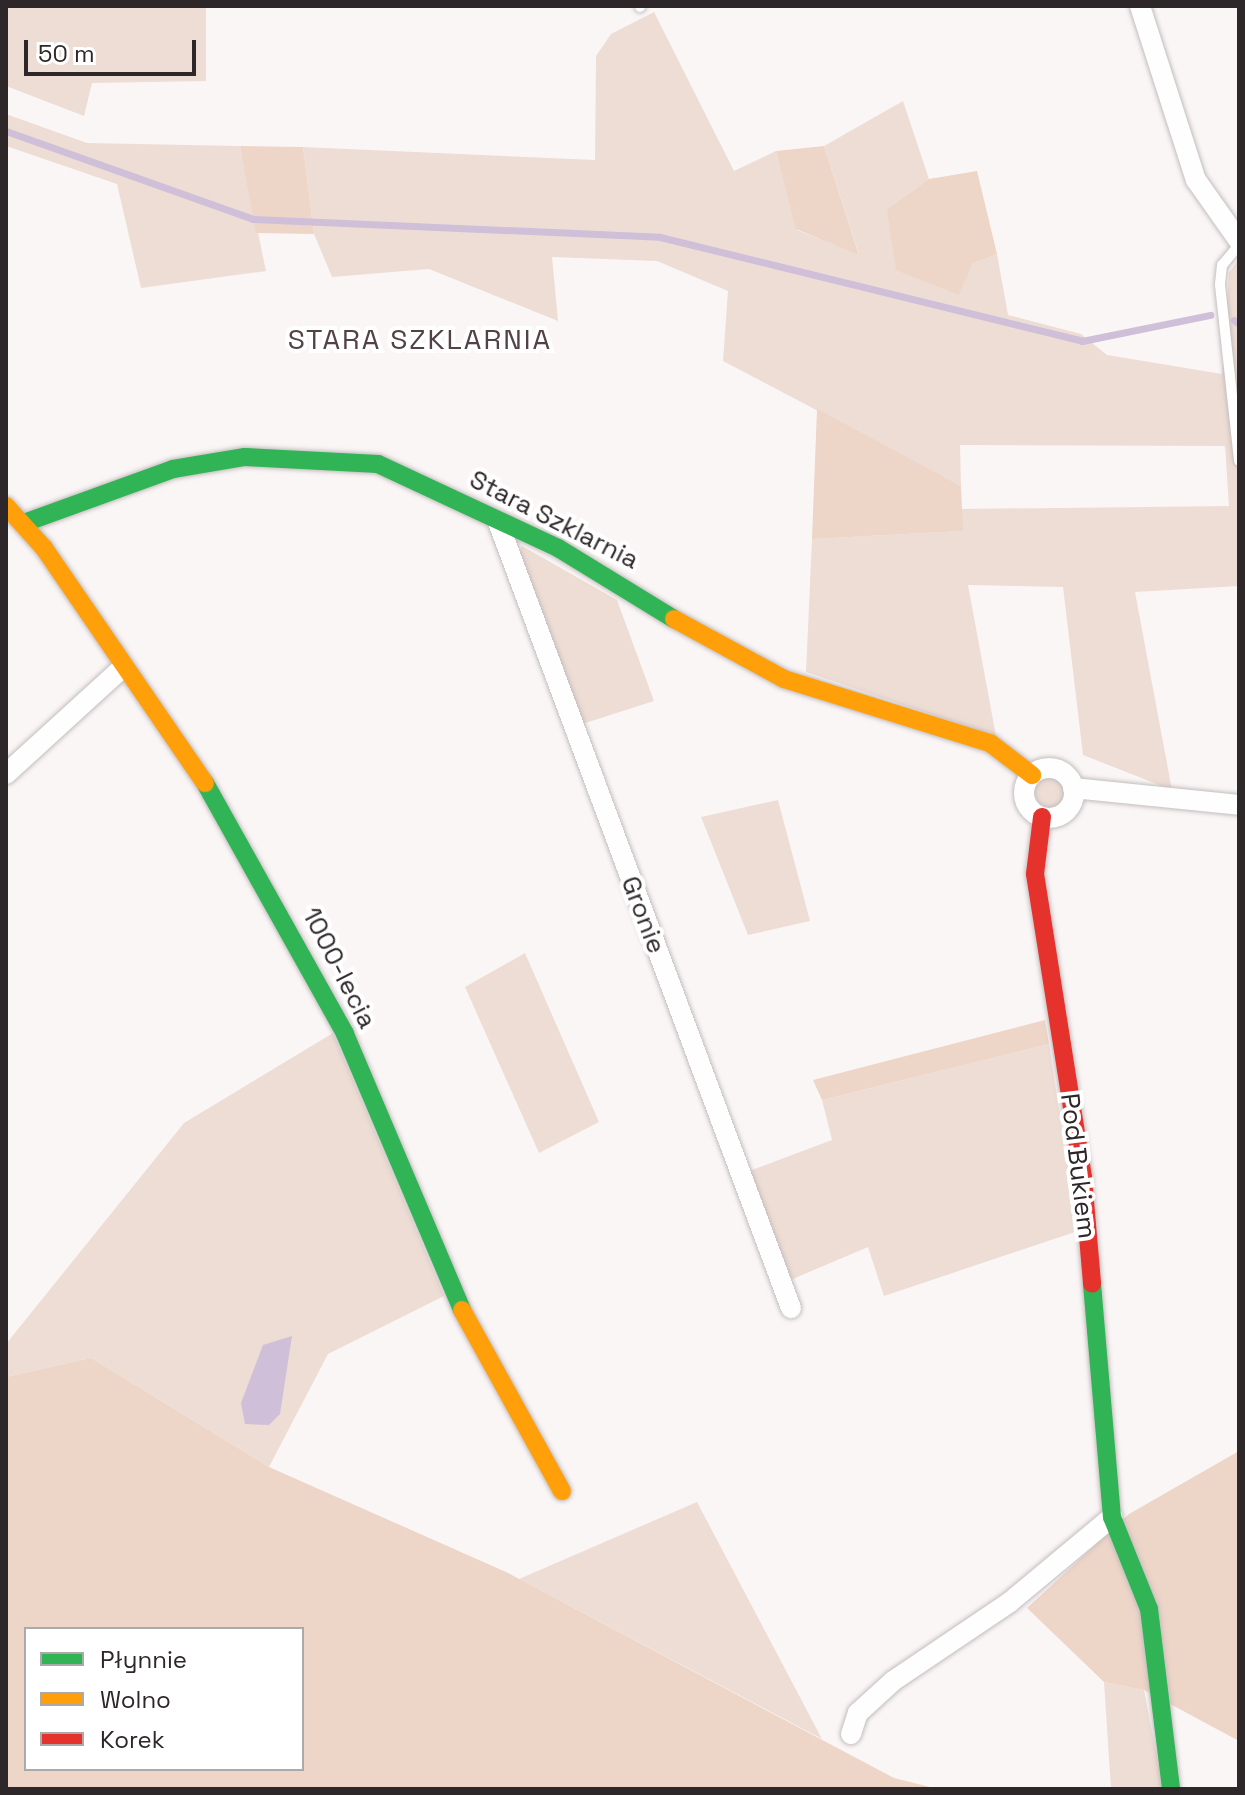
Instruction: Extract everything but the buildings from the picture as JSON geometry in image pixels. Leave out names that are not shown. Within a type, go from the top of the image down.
[{"type":"street","points":[[1140,6],[1196,180],[1239,243]]},
{"type":"street","name":"Stara Szklarnia","points":[[24,523],[173,469],[319,456],[378,464],[646,596],[736,657],[784,679],[990,743],[1032,775]]},
{"type":"street","name":"1000-lecia","points":[[6,506],[24,523],[223,810],[297,940],[358,1063],[466,1319],[562,1491]]},
{"type":"street","name":"Gronie","points":[[498,522],[791,1308]]},
{"type":"street","points":[[6,774],[123,667]]},
{"type":"street","points":[[1073,788],[1065,811],[1042,817],[1025,803],[1032,775],[1060,771],[1073,788],[1239,805]]},
{"type":"street","name":"Pod Bukiem","points":[[1042,817],[1035,874],[1083,1178],[1112,1517],[1149,1609],[1171,1789]]},
{"type":"street","points":[[851,1734],[858,1713],[893,1681],[1010,1602],[1112,1517]]},
{"type":"lane","points":[[1239,243],[1222,265],[1220,285],[1239,461]]},
{"type":"shaded area","points":[[6,6],[206,6],[206,81],[92,83],[84,116],[6,86]]},
{"type":"shaded area","points":[[654,12],[734,171],[776,151],[797,230],[859,254],[824,146],[903,101],[929,179],[887,209],[972,264],[997,254],[1008,315],[1081,334],[1107,355],[1222,374],[1229,273],[1239,258],[1239,586],[1135,592],[1172,790],[1083,755],[1063,587],[968,585],[996,736],[806,672],[812,539],[962,531],[962,509],[1229,506],[1225,446],[960,445],[961,486],[723,361],[728,291],[657,261],[552,257],[558,321],[429,269],[332,277],[314,234],[303,147],[595,160],[596,56],[611,34]]},
{"type":"shaded area","points":[[6,114],[87,143],[240,146],[266,271],[141,288],[117,184],[6,146]]},
{"type":"shaded area","points":[[240,146],[303,147],[314,234],[256,233]]},
{"type":"shaded area","points":[[824,146],[859,255],[796,229],[776,151]]},
{"type":"shaded area","points":[[977,171],[997,254],[972,264],[959,295],[896,270],[887,209],[929,179]]},
{"type":"shaded area","points":[[817,409],[961,486],[963,531],[812,539]]},
{"type":"shaded area","points":[[522,546],[617,600],[654,701],[579,725],[518,557]]},
{"type":"shaded area","points":[[1051,776],[1062,781],[1067,792],[1062,803],[1051,808],[1040,803],[1035,792],[1040,781]]},
{"type":"shaded area","points":[[778,800],[810,921],[748,935],[701,817]]},
{"type":"shaded area","points":[[525,953],[599,1122],[539,1153],[465,987]]},
{"type":"shaded area","points":[[1045,1020],[1049,1044],[822,1100],[813,1080]]},
{"type":"shaded area","points":[[333,1033],[444,1296],[328,1354],[269,1467],[91,1358],[6,1377],[6,1344],[184,1123]]},
{"type":"shaded area","points":[[1049,1044],[1078,1231],[884,1296],[868,1247],[788,1281],[747,1172],[832,1140],[822,1100]]},
{"type":"shaded area","points":[[292,1336],[280,1414],[269,1425],[245,1424],[241,1403],[263,1345]]},
{"type":"shaded area","points":[[91,1358],[269,1467],[506,1572],[894,1778],[938,1789],[6,1789],[6,1377]]},
{"type":"shaded area","points":[[1239,1451],[1239,1741],[1144,1690],[1104,1682],[1027,1608],[1129,1514]]},
{"type":"shaded area","points":[[697,1502],[822,1739],[519,1579]]},
{"type":"shaded area","points":[[1104,1682],[1144,1690],[1163,1789],[1111,1789]]},
{"type":"waterway","points":[[6,131],[253,219],[660,237],[1082,341],[1210,315]]},
{"type":"waterway","points":[[1234,320],[1239,324]]},
{"type":"traffic: fast","points":[[24,523],[173,469],[245,457],[378,464],[558,548],[674,619]]},
{"type":"traffic: fast","points":[[205,783],[345,1034],[462,1310]]},
{"type":"traffic: fast","points":[[1092,1284],[1112,1517],[1149,1609],[1171,1789]]},
{"type":"traffic: slow","points":[[6,506],[44,548],[205,783]]},
{"type":"traffic: slow","points":[[674,619],[784,679],[990,743],[1032,775]]},
{"type":"traffic: slow","points":[[462,1310],[562,1491]]},
{"type":"traffic: jam","points":[[1042,817],[1035,874],[1083,1178],[1092,1284]]},
{"type":"district","name":"STARA SZKLARNIA","points":[[420,339]]}]
